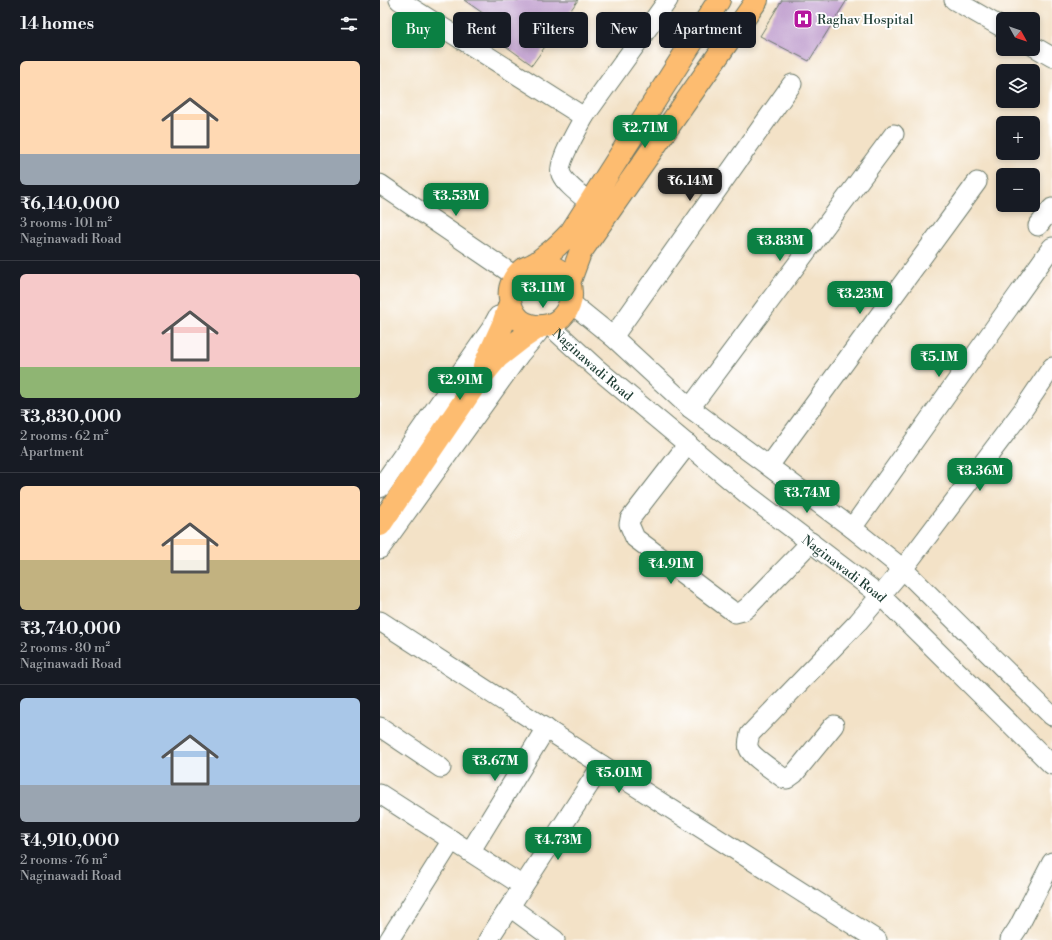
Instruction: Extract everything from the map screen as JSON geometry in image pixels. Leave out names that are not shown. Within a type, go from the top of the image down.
[{"type":"main road","points":[[534,265],[556,247],[571,232],[720,0]]},
{"type":"main road","points":[[380,526],[477,382],[498,357],[521,339],[544,326],[558,321],[565,315],[580,253],[757,0]]},
{"type":"main road","points":[[477,382],[503,324],[512,291],[524,269],[534,265],[544,264],[555,268],[563,274],[570,293]]},
{"type":"main road","points":[[512,291],[514,313],[521,320],[530,325],[544,326]]},
{"type":"street","points":[[399,0],[584,117]]},
{"type":"street","points":[[590,203],[565,180],[561,173],[561,163],[584,117],[668,0]]},
{"type":"street","points":[[954,0],[996,24]]},
{"type":"street","points":[[1040,50],[1052,57]]},
{"type":"street","points":[[613,337],[792,84]]},
{"type":"street","points":[[690,408],[894,134]]},
{"type":"street","points":[[769,466],[977,182]]},
{"type":"street","points":[[380,184],[512,291],[491,329],[380,488]]},
{"type":"street","points":[[1038,226],[1052,208]]},
{"type":"street","points":[[852,528],[1052,247]]},
{"type":"street","points":[[570,293],[613,337],[690,408],[852,528],[903,569],[1052,716]]},
{"type":"street","points":[[380,550],[520,354],[544,326]]},
{"type":"street","name":"Naginawadi Road","points":[[544,326],[748,495],[881,596],[1052,765]]},
{"type":"street","points":[[834,725],[794,774],[787,779],[783,778],[748,749],[750,734],[847,634],[903,569],[1023,410],[1052,368]]},
{"type":"street","points":[[688,444],[630,519],[629,524],[636,538],[735,613],[743,611],[748,607],[811,542]]},
{"type":"street","points":[[380,620],[602,765],[877,940]]},
{"type":"street","points":[[380,727],[441,768]]},
{"type":"street","points":[[470,852],[546,728]]},
{"type":"street","points":[[488,940],[602,765]]},
{"type":"street","points":[[380,794],[523,886]]},
{"type":"street","points":[[389,940],[452,840]]},
{"type":"street","points":[[1010,940],[1018,928],[1052,862]]},
{"type":"street","points":[[510,908],[555,940]]},
{"type":"building","points":[[464,0],[578,0],[570,12],[519,12],[519,48],[544,48],[532,65],[508,48],[511,48],[511,12],[481,12]]},
{"type":"building","points":[[782,0],[847,0],[809,61],[760,36]]},
{"type":"place","name":"Raghav Hospital","points":[[803,19]]}]
